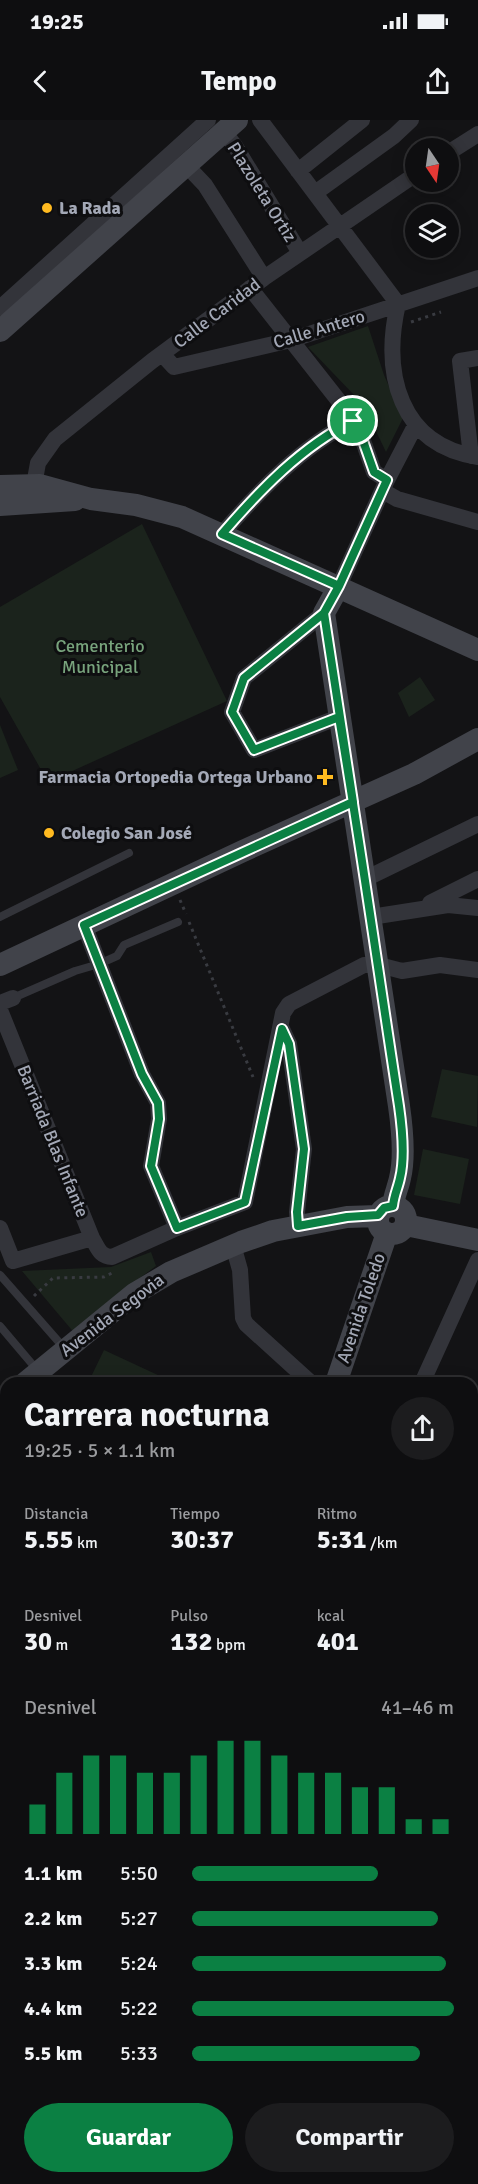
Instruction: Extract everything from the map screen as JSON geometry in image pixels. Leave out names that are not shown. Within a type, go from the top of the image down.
[{"type":"street","name":"Plazoleta Ortiz","points":[[260,120],[398,304]]},
{"type":"street","points":[[298,171],[362,120]]},
{"type":"street","points":[[315,193],[394,136],[411,120]]},
{"type":"street","name":"Plazoleta Ortiz","points":[[223,124],[295,256]]},
{"type":"street","points":[[0,331],[186,165],[223,124]]},
{"type":"street","points":[[0,308],[223,124]]},
{"type":"street","points":[[459,146],[478,134]]},
{"type":"street","points":[[186,165],[205,185],[257,283],[291,340],[353,421],[361,435],[374,472],[397,499],[478,522]]},
{"type":"street","name":"Calle Caridad","points":[[22,481],[55,439],[162,354],[295,256],[405,181]]},
{"type":"street","name":"Calle Antero","points":[[162,354],[174,367],[291,340],[478,278]]},
{"type":"street","points":[[398,304],[392,328],[391,353],[397,390],[415,426],[450,450],[474,457],[460,361],[478,358]]},
{"type":"street","points":[[222,534],[249,503],[294,461],[333,431],[353,421]]},
{"type":"street","points":[[339,717],[254,750],[232,712],[244,678],[324,613],[415,426]]},
{"type":"street","points":[[0,498],[24,495],[32,490],[22,481]]},
{"type":"street","points":[[22,481],[182,517],[478,650]]},
{"type":"street","points":[[0,505],[91,498]]},
{"type":"street","name":"Avenida Toledo","points":[[324,613],[379,965],[402,1130],[401,1177],[394,1195],[391,1220],[338,1377]]},
{"type":"street","points":[[0,965],[414,774],[478,739]]},
{"type":"street","points":[[365,879],[478,824]]},
{"type":"street","points":[[414,910],[478,879]]},
{"type":"street","points":[[371,917],[448,905],[478,908]]},
{"type":"street","points":[[84,925],[142,1074],[158,1103],[159,1119],[151,1166],[177,1228]]},
{"type":"street","points":[[268,1088],[282,1029],[283,1013],[289,1004],[364,965],[379,965],[402,971],[440,965],[478,970]]},
{"type":"street","name":"Barriada Blas Infante","points":[[0,1010],[92,1238],[106,1257],[112,1257],[177,1228],[245,1202],[268,1088]]},
{"type":"street","points":[[282,1029],[289,1044],[304,1149],[297,1212],[298,1226]]},
{"type":"street","name":"Avenida Segovia","points":[[32,1377],[153,1281],[233,1245],[265,1234],[347,1217],[391,1220],[478,1240]]},
{"type":"street","name":"Barriada Blas Infante","points":[[0,1228],[13,1261],[92,1238]]},
{"type":"street","points":[[233,1245],[240,1270],[243,1318],[246,1324],[304,1377]]},
{"type":"street","points":[[425,1377],[478,1260]]},
{"type":"lane","points":[[0,917],[129,853]]},
{"type":"lane","points":[[6,1000],[75,970],[99,964],[117,956],[124,945],[178,922]]},
{"type":"lane","points":[[0,1275],[65,1350]]},
{"type":"lane","points":[[0,1326],[32,1377]]},
{"type":"path","points":[[392,328],[441,312]]},
{"type":"path","points":[[173,884],[256,1084],[268,1088]]},
{"type":"path","points":[[25,1304],[53,1278],[104,1277],[115,1272]]},
{"type":"green space","points":[[368,326],[384,375],[403,418],[386,452],[355,396],[308,347]]},
{"type":"green space","name":"Cementerio Municipal","points":[[142,524],[227,701],[48,782],[0,697],[0,607]]},
{"type":"green space","points":[[420,677],[435,700],[409,717],[398,693]]},
{"type":"green space","points":[[0,725],[18,770],[0,778]]},
{"type":"green space","points":[[442,1069],[478,1076],[477,1127],[431,1117]]},
{"type":"green space","points":[[423,1149],[469,1159],[460,1204],[414,1195]]},
{"type":"green space","points":[[151,1252],[156,1266],[129,1286],[76,1335],[22,1271],[111,1267]]},
{"type":"green space","points":[[104,1350],[162,1377],[91,1377]]},
{"type":"place","name":"La Rada","points":[[47,208]]},
{"type":"place","name":"Farmacia Ortopedia Ortega Urbano","points":[[325,777]]},
{"type":"place","name":"Colegio San José","points":[[49,833]]},
{"type":"route","points":[[353,421],[333,431],[294,461],[249,503],[222,534],[339,586],[324,613],[244,678],[232,712],[254,750],[339,717],[353,802],[379,965],[399,1106],[402,1130],[401,1177],[394,1195],[393,1206],[384,1208],[378,1215],[347,1217],[298,1226],[297,1212],[304,1149],[289,1044],[282,1029],[245,1202],[177,1228],[151,1166],[151,1155],[159,1119],[158,1103],[142,1074],[84,925],[353,802],[324,613],[339,586],[387,480],[374,472],[361,435],[353,421]]}]
